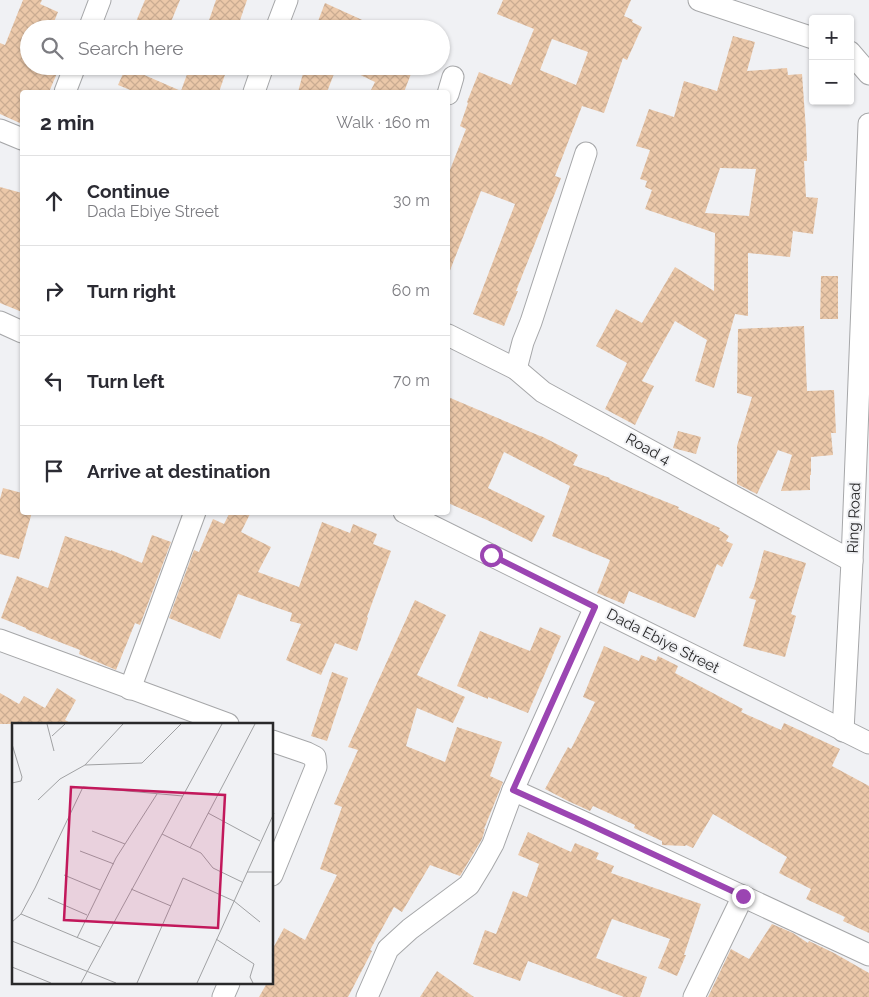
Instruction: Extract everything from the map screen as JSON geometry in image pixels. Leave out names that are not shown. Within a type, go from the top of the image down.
[{"type":"street","points":[[92,20],[100,0]]},
{"type":"street","points":[[279,20],[287,0]]},
{"type":"street","points":[[699,0],[809,37]]},
{"type":"street","points":[[854,57],[869,74]]},
{"type":"street","points":[[66,90],[72,75]]},
{"type":"street","points":[[255,90],[260,75]]},
{"type":"street","name":"Ring Road","points":[[843,731],[852,561],[869,124]]},
{"type":"street","points":[[0,130],[20,138]]},
{"type":"street","points":[[516,369],[523,342],[586,153]]},
{"type":"street","points":[[0,322],[20,331]]},
{"type":"street","name":"Road 4","points":[[450,335],[516,369],[543,392],[852,561]]},
{"type":"street","points":[[130,689],[194,515]]},
{"type":"street","name":"Dada Ebiye Street","points":[[410,515],[869,743]]},
{"type":"street","points":[[367,997],[388,948],[469,885],[493,844],[513,790],[595,607]]},
{"type":"street","points":[[0,640],[225,723]]},
{"type":"street","points":[[274,741],[315,757],[316,767],[274,870]]},
{"type":"street","points":[[513,790],[869,955]]},
{"type":"street","points":[[694,997],[743,896]]},
{"type":"street","points":[[223,997],[229,984]]},
{"type":"building","points":[[23,0],[42,0],[40,4],[58,12],[55,20],[20,20],[20,75],[56,75],[50,90],[20,90],[20,123],[0,114],[0,43],[5,45]]},
{"type":"building","points":[[145,0],[180,0],[172,20],[137,20]]},
{"type":"building","points":[[216,0],[247,0],[240,20],[209,20]]},
{"type":"building","points":[[503,0],[631,0],[624,16],[642,27],[627,60],[623,58],[604,113],[582,106],[555,176],[561,178],[504,326],[473,314],[515,204],[481,191],[450,270],[450,170],[466,129],[460,126],[479,72],[511,85],[534,29],[497,14]],"holes":[[[552,39],[588,52],[576,85],[540,70]]]},
{"type":"building","points":[[325,3],[362,20],[318,20]]},
{"type":"building","points":[[733,36],[755,42],[747,71],[787,68],[788,75],[802,74],[806,130],[807,161],[804,161],[806,197],[818,198],[813,234],[793,231],[790,257],[748,253],[748,316],[735,314],[714,388],[695,381],[707,340],[675,321],[642,381],[654,386],[635,425],[605,409],[627,363],[596,346],[616,309],[642,323],[675,267],[714,291],[715,233],[645,209],[652,190],[645,187],[647,181],[640,179],[650,150],[636,146],[649,109],[674,117],[684,81],[717,91]],"holes":[[[720,168],[756,169],[749,216],[705,213]]]},
{"type":"building","points":[[122,75],[144,75],[179,90],[130,90],[118,85]]},
{"type":"building","points":[[187,75],[225,75],[220,90],[181,90]]},
{"type":"building","points":[[303,75],[334,75],[328,90],[299,90]]},
{"type":"building","points":[[361,75],[411,75],[405,90],[371,90],[375,82]]},
{"type":"building","points":[[0,187],[20,192],[20,311],[0,303]]},
{"type":"building","points":[[821,276],[838,276],[838,319],[820,319]]},
{"type":"building","points":[[804,326],[807,391],[834,390],[836,433],[831,433],[833,455],[811,457],[810,490],[781,491],[792,455],[778,450],[757,494],[737,484],[737,446],[752,397],[737,393],[738,329]]},
{"type":"building","points":[[450,398],[541,436],[578,455],[573,465],[610,478],[679,507],[678,509],[720,528],[719,530],[729,536],[726,541],[733,544],[722,567],[717,564],[695,618],[629,591],[624,604],[597,593],[610,560],[552,536],[570,486],[504,452],[488,488],[545,516],[532,542],[450,504]]},
{"type":"building","points":[[678,431],[701,437],[696,454],[673,448]]},
{"type":"building","points":[[3,488],[20,492],[20,515],[31,515],[19,559],[0,554],[0,499]]},
{"type":"building","points":[[228,515],[250,515],[241,532],[271,547],[258,572],[299,587],[322,522],[350,533],[353,524],[377,534],[373,544],[391,551],[357,651],[335,643],[321,675],[286,660],[301,624],[290,621],[292,613],[238,594],[220,639],[169,618],[194,550],[199,552],[213,519],[224,524]]},
{"type":"building","points":[[152,535],[171,542],[140,625],[135,623],[116,670],[79,654],[80,650],[1,618],[17,576],[48,588],[65,536],[111,550],[142,563]]},
{"type":"building","points":[[764,550],[806,563],[791,614],[796,616],[785,657],[743,646],[756,600],[749,598]]},
{"type":"building","points":[[415,600],[446,615],[417,675],[465,697],[453,723],[417,708],[406,746],[445,762],[457,727],[502,742],[490,776],[503,782],[484,829],[482,839],[460,876],[430,865],[402,912],[394,907],[370,950],[372,951],[348,997],[259,997],[266,984],[274,984],[274,946],[284,928],[305,940],[337,875],[320,869],[342,807],[334,804],[358,750],[348,747]]},
{"type":"building","points":[[540,627],[561,636],[528,713],[457,686],[480,631],[530,651]]},
{"type":"building","points":[[604,646],[639,661],[641,655],[656,661],[658,656],[678,666],[675,673],[743,709],[741,712],[781,730],[784,723],[840,749],[832,766],[869,786],[869,933],[843,921],[845,917],[806,899],[811,889],[779,873],[787,857],[713,814],[693,848],[686,845],[662,845],[662,841],[634,828],[635,825],[593,806],[590,811],[545,789],[568,747],[571,749],[595,702],[583,697]]},
{"type":"building","points":[[332,672],[348,678],[327,741],[311,736]]},
{"type":"building","points":[[57,688],[76,700],[65,720],[70,723],[0,724],[0,693],[19,704],[24,696],[45,708]]},
{"type":"building","points":[[528,832],[571,852],[575,843],[599,853],[596,859],[614,866],[611,873],[701,904],[684,955],[686,955],[677,976],[658,968],[670,939],[612,919],[596,958],[647,977],[640,997],[624,997],[528,961],[520,981],[473,964],[485,930],[496,934],[513,891],[527,897],[539,864],[518,855]]},
{"type":"building","points":[[772,924],[793,933],[808,943],[809,941],[834,953],[869,973],[869,997],[708,997],[731,949],[749,959]]},
{"type":"building","points":[[437,971],[474,997],[420,997]]},
{"type":"route","points":[[491,555],[595,607],[513,790],[743,896]]}]
